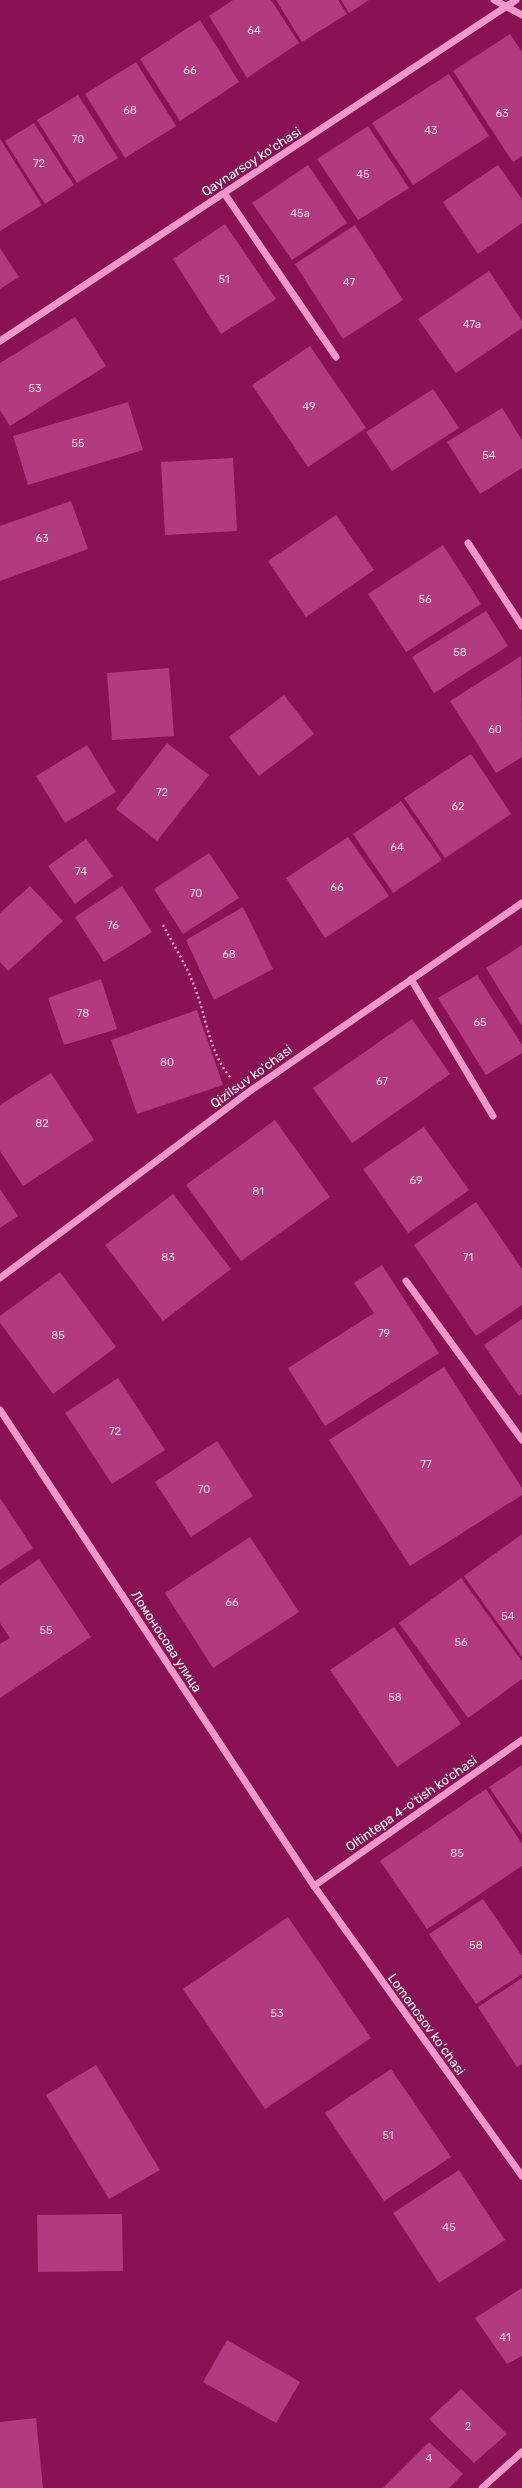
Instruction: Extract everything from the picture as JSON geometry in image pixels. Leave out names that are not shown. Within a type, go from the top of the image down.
[{"type":"street","points":[[494,0],[522,15]]},
{"type":"street","name":"Qaynarsoy koʻchasi","points":[[0,341],[516,0]]},
{"type":"street","points":[[224,193],[336,357]]},
{"type":"street","points":[[468,543],[522,626]]},
{"type":"street","name":"Qizilsuv ko'chasi","points":[[0,1278],[250,1090],[522,903]]},
{"type":"street","points":[[411,979],[493,1116]]},
{"type":"street","points":[[406,1281],[522,1440]]},
{"type":"street","name":"Ломоносова улица","points":[[0,1410],[314,1886]]},
{"type":"street","name":"Oltintepa 4-o'tish ko'chasi","points":[[314,1886],[522,1740]]},
{"type":"street","name":"Lomonosov koʻchasi","points":[[314,1886],[522,2176]]},
{"type":"street","points":[[482,2488],[522,2452]]},
{"type":"path","points":[[163,925],[194,986],[225,1071],[234,1081],[250,1090]]},
{"type":"building","points":[[233,0],[271,0],[299,43],[247,78],[209,16]]},
{"type":"building","points":[[276,0],[338,0],[347,14],[302,42]]},
{"type":"building","points":[[341,0],[369,0],[349,13]]},
{"type":"building","points":[[200,20],[239,82],[180,121],[140,59]]},
{"type":"building","points":[[510,34],[522,52],[522,156],[513,162],[453,71]]},
{"type":"building","points":[[136,62],[176,126],[125,158],[85,94]]},
{"type":"building","points":[[449,74],[489,136],[413,185],[372,123]]},
{"type":"building","points":[[78,95],[118,158],[77,183],[37,120]]},
{"type":"building","points":[[34,123],[74,185],[45,204],[5,141]]},
{"type":"building","points":[[368,126],[409,188],[358,220],[317,159]]},
{"type":"building","points":[[0,139],[42,205],[0,231]]},
{"type":"building","points":[[308,165],[347,223],[292,260],[252,203]]},
{"type":"building","points":[[498,165],[522,199],[522,223],[478,254],[443,202]]},
{"type":"building","points":[[225,224],[276,299],[221,334],[173,259]]},
{"type":"building","points":[[355,225],[403,300],[343,339],[295,264]]},
{"type":"building","points":[[0,248],[19,277],[0,289]]},
{"type":"building","points":[[489,271],[522,321],[522,328],[456,373],[418,319]]},
{"type":"building","points":[[75,317],[106,366],[10,426],[0,410],[0,363]]},
{"type":"building","points":[[310,346],[366,428],[308,467],[252,385]]},
{"type":"building","points":[[433,389],[459,428],[392,471],[366,432]]},
{"type":"building","points":[[128,402],[143,450],[28,485],[13,436]]},
{"type":"building","points":[[502,408],[522,440],[522,468],[480,494],[447,442]]},
{"type":"building","points":[[233,458],[237,531],[165,535],[161,462]]},
{"type":"building","points":[[71,501],[88,549],[0,581],[0,526]]},
{"type":"building","points":[[336,515],[374,570],[306,617],[268,561]]},
{"type":"building","points":[[443,545],[481,604],[406,652],[368,594]]},
{"type":"building","points":[[486,611],[508,646],[434,693],[412,657]]},
{"type":"building","points":[[521,656],[522,757],[496,773],[450,701]]},
{"type":"building","points":[[169,668],[174,736],[112,740],[107,673]]},
{"type":"building","points":[[284,695],[314,734],[259,776],[229,737]]},
{"type":"building","points":[[167,743],[209,775],[157,841],[116,809]]},
{"type":"building","points":[[87,745],[116,792],[65,823],[36,776]]},
{"type":"building","points":[[471,754],[511,814],[445,858],[404,798]]},
{"type":"building","points":[[401,801],[442,860],[393,893],[353,834]]},
{"type":"building","points":[[348,837],[389,896],[325,938],[286,878]]},
{"type":"building","points":[[86,839],[113,876],[75,904],[48,866]]},
{"type":"building","points":[[209,853],[239,898],[183,934],[154,889]]},
{"type":"building","points":[[30,886],[63,921],[8,971],[0,962],[0,913]]},
{"type":"building","points":[[122,886],[152,932],[104,962],[75,917]]},
{"type":"building","points":[[243,907],[273,969],[214,1000],[186,940]]},
{"type":"building","points":[[522,945],[522,1026],[486,968]]},
{"type":"building","points":[[477,975],[522,1045],[522,1053],[486,1075],[438,998]]},
{"type":"building","points":[[101,979],[117,1029],[64,1045],[48,998]]},
{"type":"building","points":[[197,1010],[223,1085],[137,1114],[111,1040]]},
{"type":"building","points":[[412,1019],[450,1074],[352,1143],[313,1088]]},
{"type":"building","points":[[51,1073],[94,1140],[23,1186],[0,1151],[0,1105]]},
{"type":"building","points":[[275,1120],[330,1197],[241,1261],[186,1185]]},
{"type":"building","points":[[424,1127],[469,1190],[408,1233],[363,1169]]},
{"type":"building","points":[[0,1189],[18,1216],[0,1228]]},
{"type":"building","points":[[173,1194],[231,1269],[163,1321],[105,1245]]},
{"type":"building","points":[[476,1202],[522,1269],[522,1305],[476,1336],[414,1245]]},
{"type":"building","points":[[382,1265],[439,1353],[325,1426],[288,1368],[374,1313],[354,1283]]},
{"type":"building","points":[[60,1272],[116,1347],[53,1394],[0,1323],[0,1316]]},
{"type":"building","points":[[522,1319],[522,1394],[519,1396],[484,1345]]},
{"type":"building","points":[[444,1367],[522,1488],[522,1495],[410,1566],[329,1440]]},
{"type":"building","points":[[118,1378],[165,1450],[112,1484],[65,1413]]},
{"type":"building","points":[[217,1441],[253,1496],[191,1537],[155,1482]]},
{"type":"building","points":[[0,1498],[33,1548],[0,1570]]},
{"type":"building","points":[[522,1534],[522,1657],[464,1576]]},
{"type":"building","points":[[250,1537],[299,1612],[213,1668],[165,1593]]},
{"type":"building","points":[[39,1559],[91,1637],[0,1698],[0,1644],[10,1638],[0,1623],[0,1585]]},
{"type":"building","points":[[461,1578],[522,1661],[522,1679],[468,1718],[399,1623]]},
{"type":"building","points":[[394,1627],[461,1724],[397,1767],[330,1670]]},
{"type":"building","points":[[522,1765],[522,1835],[489,1787]]},
{"type":"building","points":[[486,1789],[522,1844],[522,1866],[427,1929],[380,1861]]},
{"type":"building","points":[[483,1899],[522,1956],[522,1974],[476,2004],[429,1934]]},
{"type":"building","points":[[288,1917],[371,2038],[265,2109],[183,1989]]},
{"type":"building","points":[[522,1978],[522,2064],[517,2067],[478,2007]]},
{"type":"building","points":[[96,2065],[160,2170],[109,2199],[46,2095]]},
{"type":"building","points":[[391,2069],[451,2157],[384,2201],[325,2113]]},
{"type":"building","points":[[459,2170],[505,2240],[439,2283],[393,2213]]},
{"type":"building","points":[[122,2214],[123,2271],[38,2272],[37,2215]]},
{"type":"building","points":[[522,2288],[522,2356],[507,2364],[475,2318]]},
{"type":"building","points":[[227,2340],[300,2382],[276,2423],[203,2382]]},
{"type":"building","points":[[461,2389],[507,2434],[474,2463],[429,2419]]},
{"type":"building","points":[[36,2418],[43,2488],[0,2488],[0,2422]]},
{"type":"building","points":[[429,2442],[463,2474],[449,2488],[383,2488]]}]
